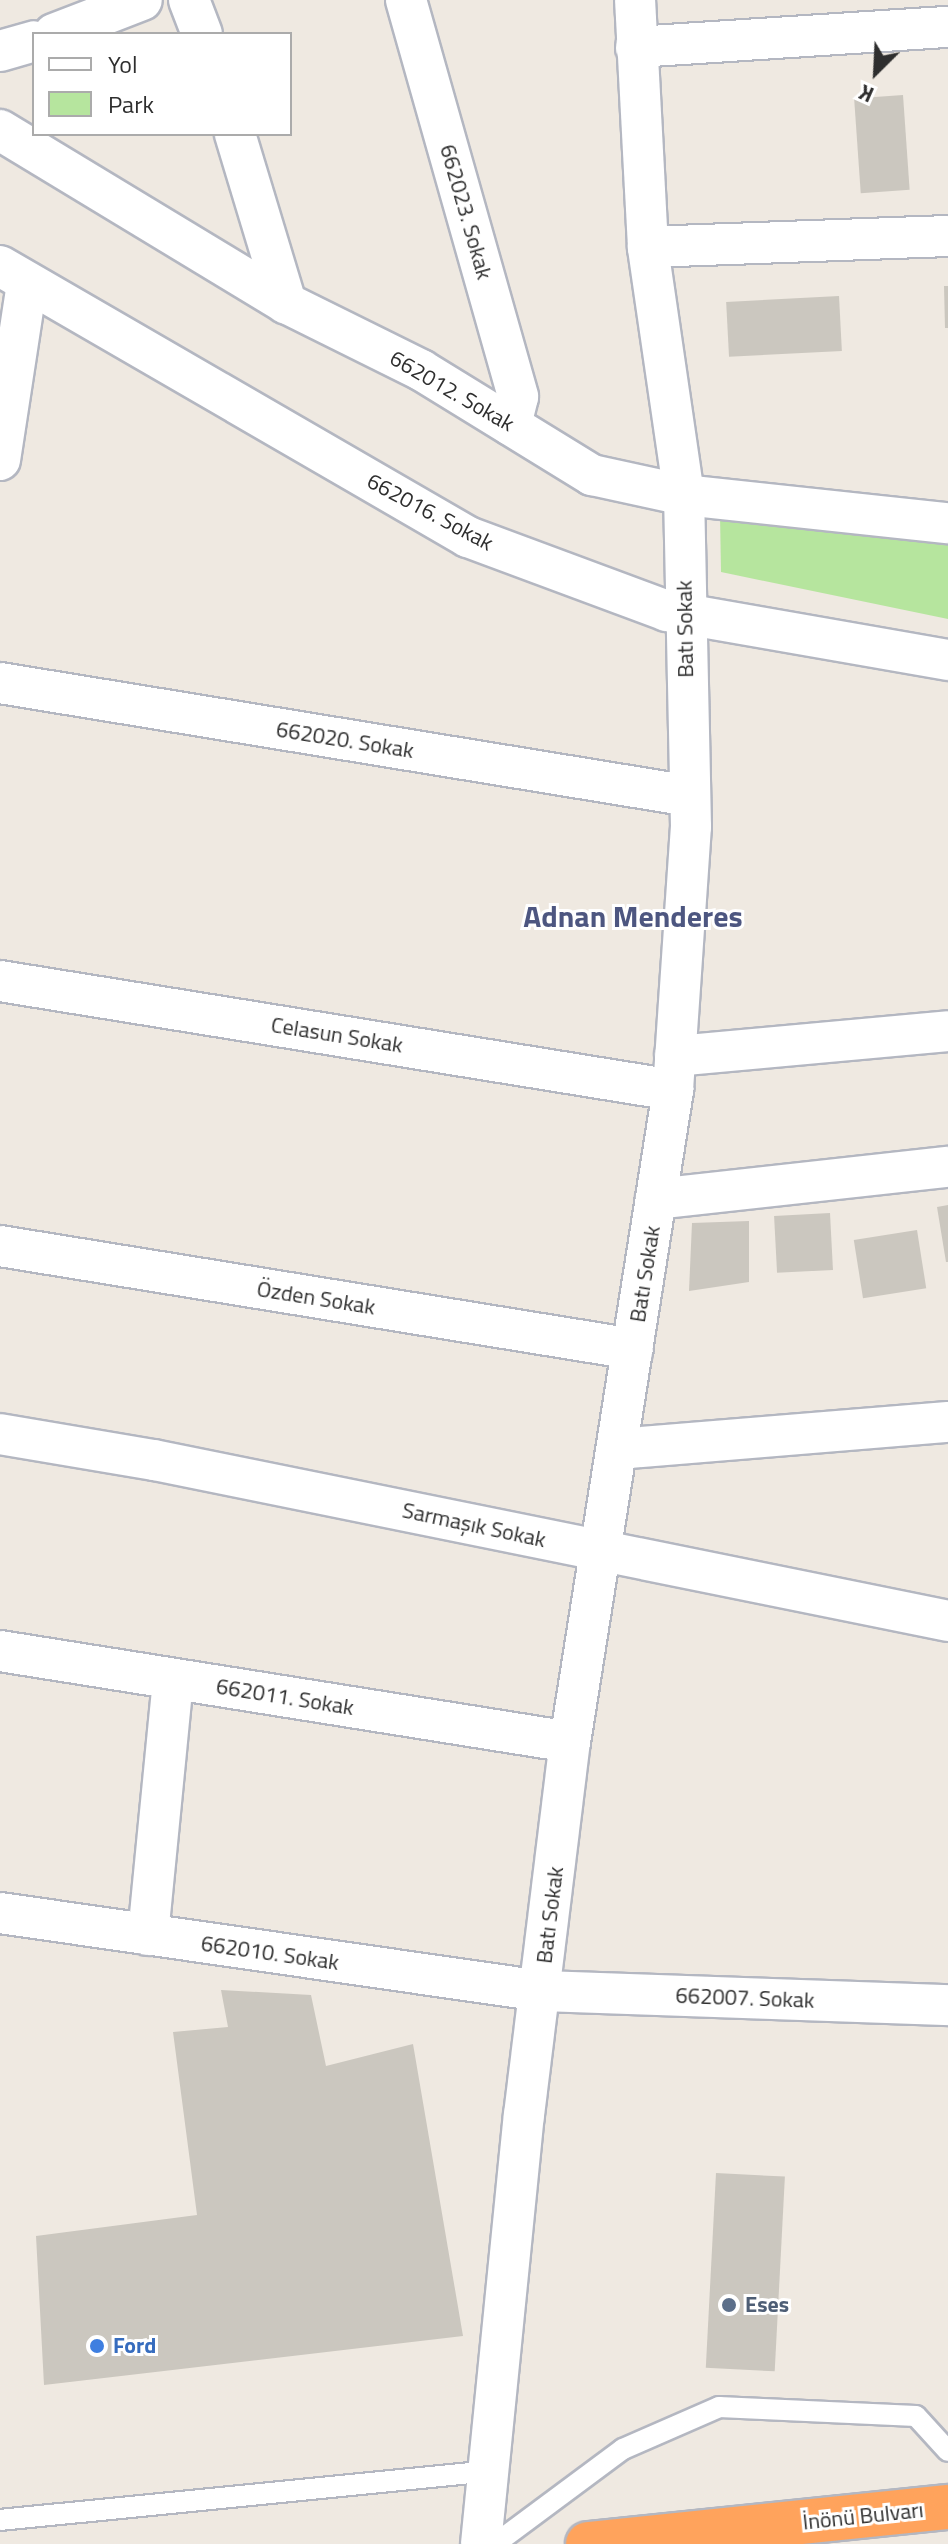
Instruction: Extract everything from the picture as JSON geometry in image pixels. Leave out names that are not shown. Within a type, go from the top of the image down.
[{"type":"highway","name":"İnönü Bulvarı","points":[[588,2544],[948,2507]]},
{"type":"street","points":[[59,32],[142,0]]},
{"type":"street","points":[[189,0],[201,32]]},
{"type":"street","name":"662023. Sokak","points":[[406,0],[518,397],[511,425]]},
{"type":"street","name":"Batı Sokak","points":[[481,2544],[570,1742],[603,1551],[674,1073],[690,796],[684,616],[684,495],[648,247],[635,0]]},
{"type":"street","points":[[636,47],[948,27]]},
{"type":"street","points":[[0,51],[32,42]]},
{"type":"street","name":"662012. Sokak","points":[[0,130],[286,303],[421,370],[592,475],[684,495],[948,523]]},
{"type":"street","points":[[236,136],[286,303]]},
{"type":"street","points":[[648,247],[948,236]]},
{"type":"street","points":[[0,460],[13,274]]},
{"type":"street","name":"662016. Sokak","points":[[13,274],[468,537],[684,616],[948,660]]},
{"type":"street","name":"662020. Sokak","points":[[0,683],[690,796]]},
{"type":"street","name":"Celasun Sokak","points":[[0,981],[674,1073],[948,1031]]},
{"type":"street","points":[[656,1199],[948,1167]]},
{"type":"street","name":"Özden Sokak","points":[[0,1246],[633,1349]]},
{"type":"street","points":[[618,1449],[948,1422]]},
{"type":"street","name":"Sarmaşık Sokak","points":[[0,1434],[948,1621]]},
{"type":"street","name":"662011. Sokak","points":[[0,1651],[570,1742]]},
{"type":"street","points":[[148,1935],[173,1680]]},
{"type":"street","name":"662010. Sokak","points":[[0,1913],[541,1991]]},
{"type":"street","name":"662007. Sokak","points":[[541,1991],[948,2005]]},
{"type":"lane","points":[[495,2544],[623,2449],[719,2407],[916,2416],[948,2451]]},
{"type":"lane","points":[[0,2520],[488,2471]]},
{"type":"green space","points":[[720,514],[948,541],[948,619],[721,572]]},
{"type":"building","points":[[903,95],[910,190],[861,193],[854,98]]},
{"type":"building","points":[[944,286],[948,286],[948,328],[945,328]]},
{"type":"building","points":[[839,296],[842,351],[729,357],[726,302]]},
{"type":"building","points":[[948,1205],[948,1262],[946,1262],[937,1207]]},
{"type":"building","points":[[830,1213],[833,1270],[777,1273],[774,1216]]},
{"type":"building","points":[[749,1221],[749,1282],[689,1291],[692,1223]]},
{"type":"building","points":[[917,1230],[926,1288],[863,1298],[854,1240]]},
{"type":"building","points":[[221,1990],[311,1995],[326,2066],[413,2044],[463,2336],[44,2385],[36,2236],[197,2215],[173,2032],[228,2027]]},
{"type":"building","points":[[716,2173],[785,2177],[775,2371],[706,2368]]},
{"type":"place","name":"Eses","points":[[729,2305]]},
{"type":"place","name":"Ford","points":[[97,2346]]},
{"type":"district","name":"Adnan Menderes","points":[[633,916]]}]
